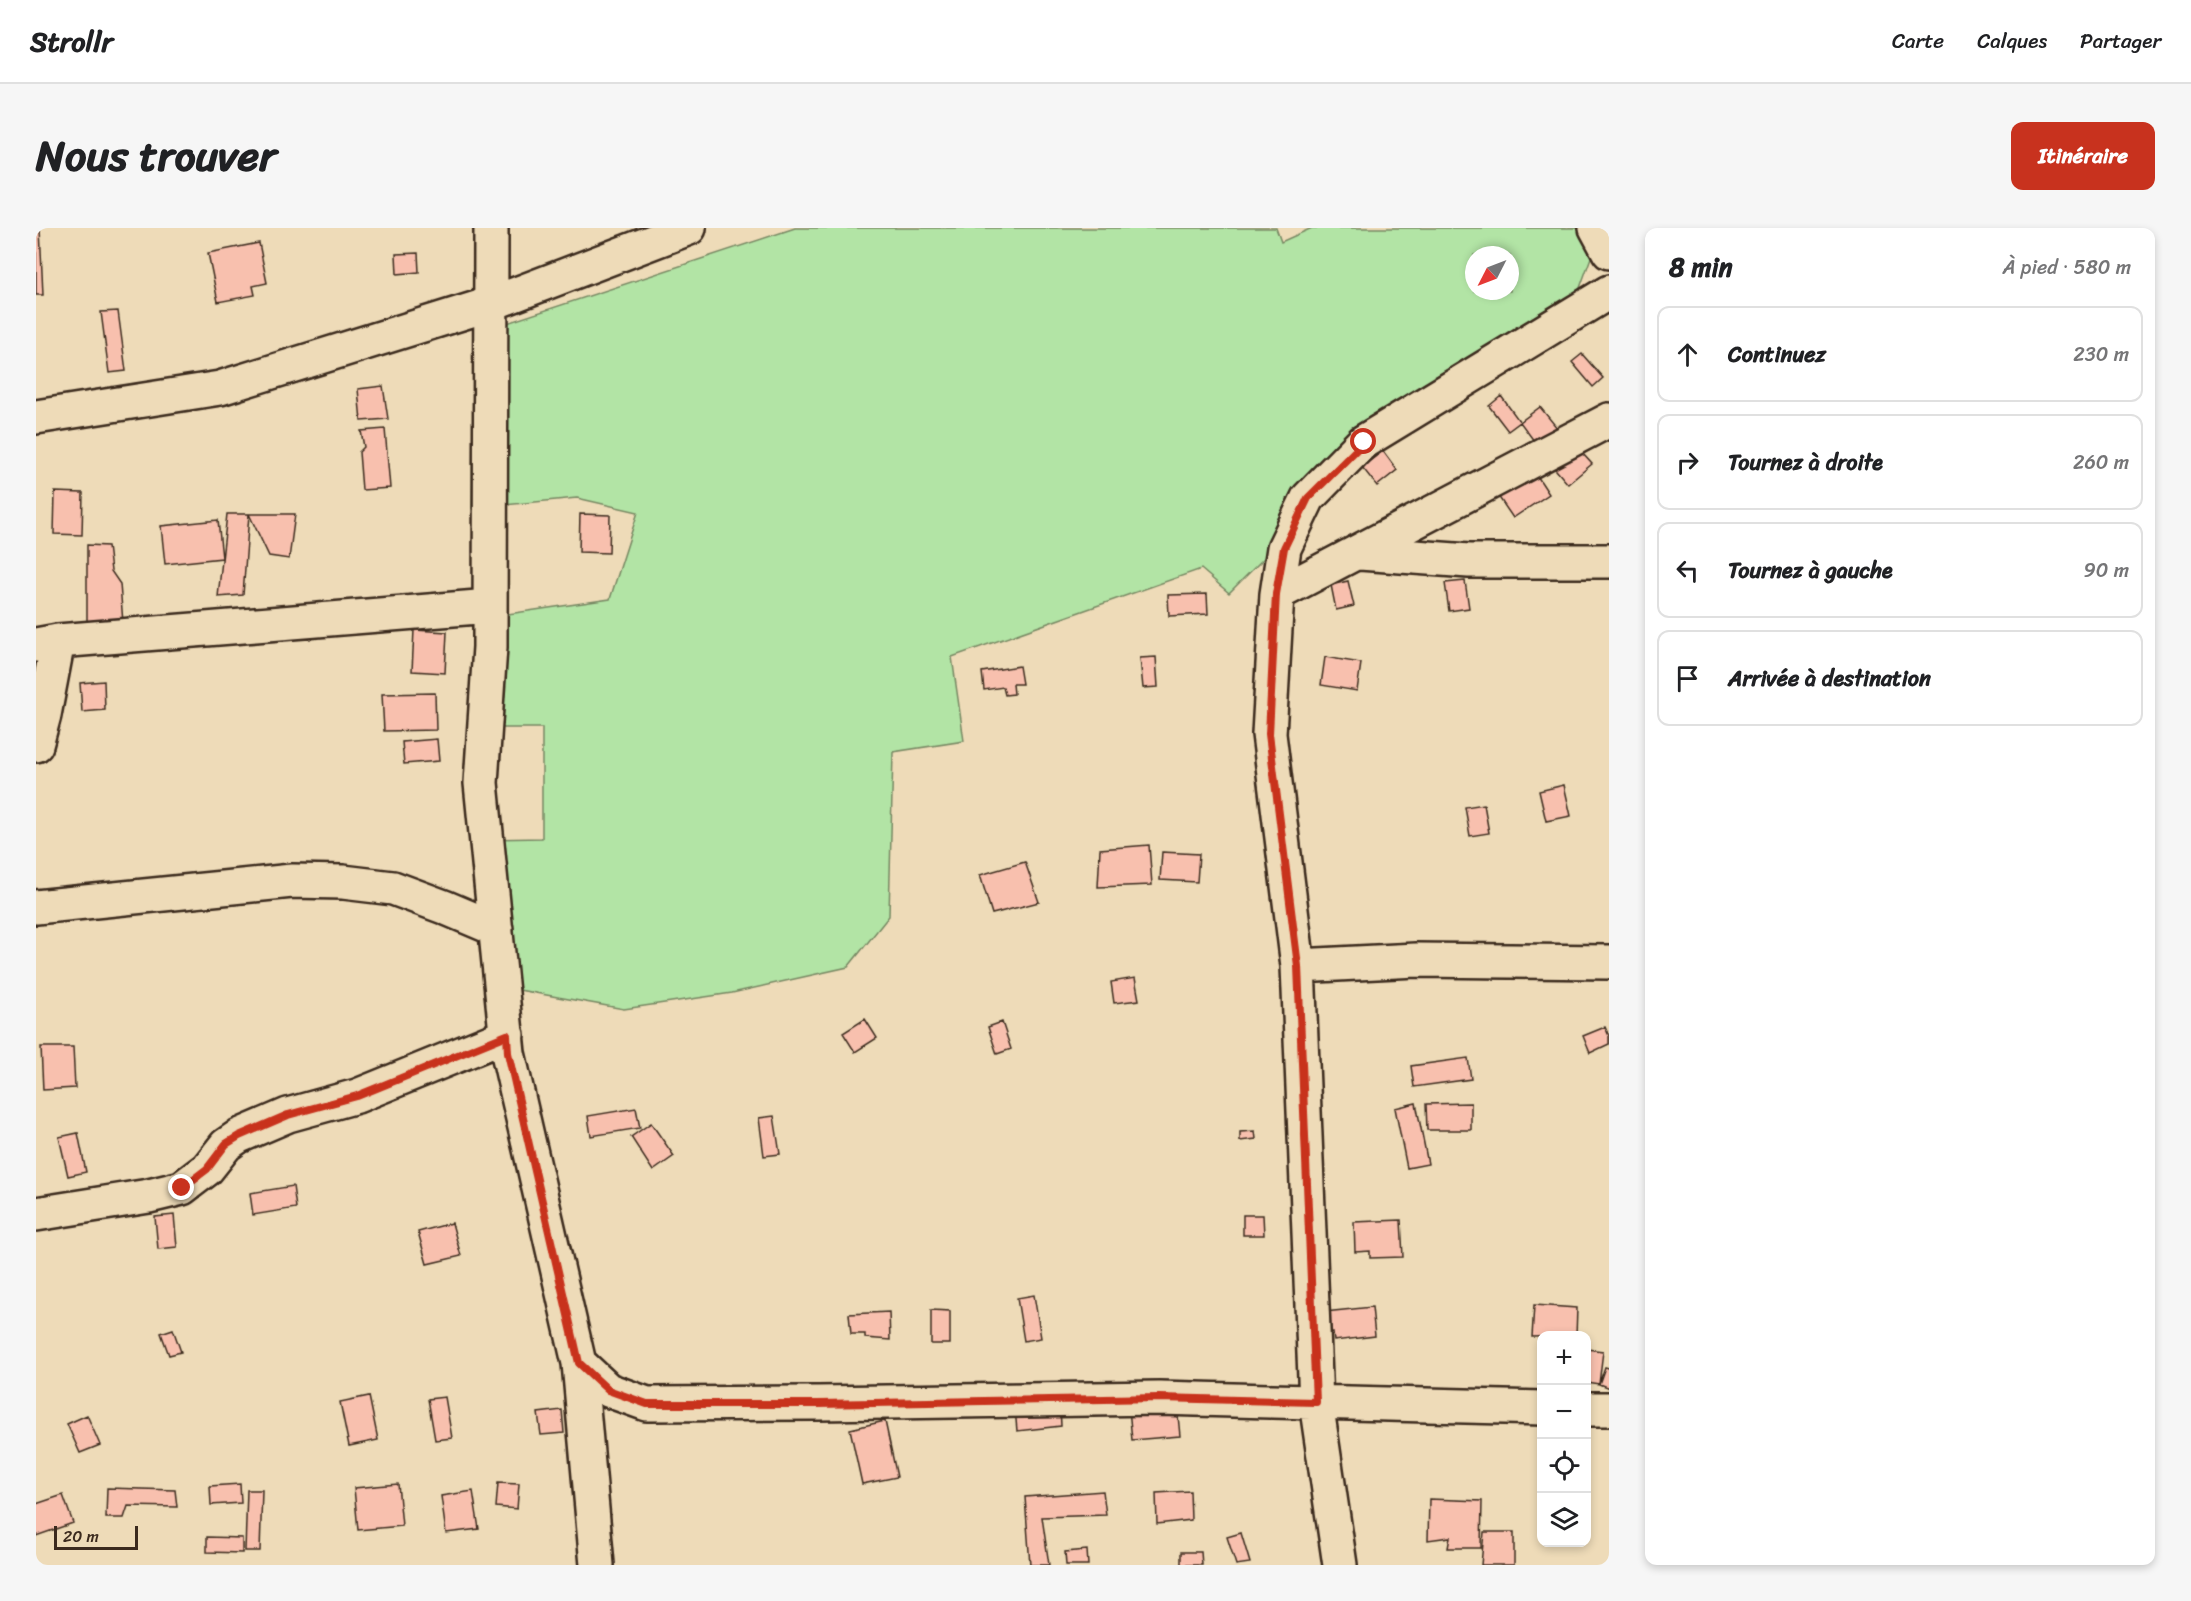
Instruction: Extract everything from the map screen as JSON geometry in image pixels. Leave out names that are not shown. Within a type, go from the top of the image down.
[{"type":"street","points":[[491,228],[490,647],[481,783],[508,1053],[579,1363],[597,1565]]},
{"type":"street","points":[[36,417],[220,388],[490,304],[689,228]]},
{"type":"street","points":[[1596,228],[1609,252]]},
{"type":"street","points":[[1340,1565],[1316,1402],[1298,966],[1269,734],[1276,594],[1284,548],[1308,498],[1364,442],[1609,292]]},
{"type":"street","points":[[1276,594],[1360,553],[1609,420]]},
{"type":"street","points":[[1360,553],[1469,561],[1609,561]]},
{"type":"street","points":[[36,745],[44,715],[47,643],[490,606]]},
{"type":"street","points":[[36,907],[292,881],[344,882],[393,888],[496,929]]},
{"type":"street","points":[[1298,966],[1416,960],[1609,962]]},
{"type":"street","points":[[36,1214],[149,1196],[182,1188],[207,1169],[226,1144],[239,1136],[288,1115],[357,1096],[507,1035]]},
{"type":"street","points":[[579,1363],[608,1390],[647,1404],[818,1404],[1159,1398],[1537,1408]]},
{"type":"street","points":[[1591,1409],[1609,1409]]},
{"type":"green space","points":[[795,228],[1276,228],[1281,242],[1312,228],[1577,228],[1594,249],[1576,299],[1335,445],[1275,547],[1229,593],[1201,569],[952,657],[964,741],[893,752],[889,916],[848,967],[732,993],[624,1009],[519,990],[477,862],[479,839],[542,838],[542,728],[476,728],[480,618],[610,599],[638,512],[577,498],[472,508],[474,334]]},
{"type":"building","points":[[36,228],[40,228],[43,295],[36,295]]},
{"type":"building","points":[[259,243],[267,283],[253,286],[255,295],[218,302],[208,253]]},
{"type":"building","points":[[418,253],[419,272],[397,274],[396,254]]},
{"type":"building","points":[[118,311],[126,371],[109,373],[101,312]]},
{"type":"building","points":[[1582,354],[1603,378],[1593,387],[1572,362]]},
{"type":"building","points":[[383,386],[388,419],[361,421],[358,389]]},
{"type":"building","points":[[1501,396],[1520,422],[1508,431],[1489,406]]},
{"type":"building","points":[[1540,407],[1558,429],[1537,445],[1520,422]]},
{"type":"building","points":[[385,429],[390,488],[362,490],[359,452],[364,447],[361,431]]},
{"type":"building","points":[[1573,443],[1592,464],[1568,484],[1550,463]]},
{"type":"building","points":[[1383,451],[1397,470],[1377,486],[1362,467]]},
{"type":"building","points":[[1534,471],[1549,494],[1513,518],[1498,496]]},
{"type":"building","points":[[55,492],[83,493],[82,535],[54,534]]},
{"type":"building","points":[[227,514],[249,514],[243,595],[218,597]]},
{"type":"building","points":[[249,514],[295,514],[289,559],[269,556]]},
{"type":"building","points":[[580,514],[610,515],[609,553],[579,552]]},
{"type":"building","points":[[218,520],[222,558],[165,564],[161,526]]},
{"type":"building","points":[[87,545],[108,546],[111,571],[120,584],[123,623],[87,623]]},
{"type":"building","points":[[1348,581],[1354,606],[1336,610],[1331,585]]},
{"type":"building","points":[[1465,581],[1469,608],[1449,611],[1445,583]]},
{"type":"building","points":[[1207,594],[1208,614],[1169,616],[1168,595]]},
{"type":"building","points":[[414,630],[447,632],[445,673],[412,671]]},
{"type":"building","points":[[1156,657],[1158,687],[1143,688],[1140,658]]},
{"type":"building","points":[[1325,657],[1361,663],[1357,691],[1321,685]]},
{"type":"building","points":[[1019,666],[1022,684],[1013,684],[1014,694],[1005,695],[1003,687],[984,690],[982,672]]},
{"type":"building","points":[[104,681],[105,710],[82,712],[80,683]]},
{"type":"building","points":[[435,693],[436,730],[384,731],[382,694]]},
{"type":"building","points":[[437,739],[439,761],[404,764],[402,742]]},
{"type":"building","points":[[1564,785],[1571,816],[1546,821],[1539,791]]},
{"type":"building","points":[[1484,804],[1489,833],[1470,836],[1465,807]]},
{"type":"building","points":[[1149,845],[1152,885],[1098,887],[1100,849]]},
{"type":"building","points":[[1162,852],[1199,854],[1197,882],[1160,880]]},
{"type":"building","points":[[1025,862],[1039,902],[992,914],[980,875]]},
{"type":"building","points":[[1135,978],[1139,1000],[1114,1003],[1111,982]]},
{"type":"building","points":[[865,1019],[877,1038],[855,1052],[843,1033]]},
{"type":"building","points":[[1002,1022],[1011,1049],[997,1054],[988,1027]]},
{"type":"building","points":[[1605,1027],[1609,1036],[1609,1044],[1590,1053],[1583,1036]]},
{"type":"building","points":[[41,1047],[73,1047],[75,1088],[43,1090]]},
{"type":"building","points":[[1468,1058],[1471,1079],[1414,1087],[1411,1066]]},
{"type":"building","points":[[1416,1103],[1428,1164],[1407,1168],[1395,1108]]},
{"type":"building","points":[[1471,1103],[1471,1130],[1427,1130],[1426,1104]]},
{"type":"building","points":[[636,1108],[640,1128],[591,1136],[588,1116]]},
{"type":"building","points":[[774,1116],[780,1154],[764,1156],[759,1118]]},
{"type":"building","points":[[651,1123],[674,1156],[653,1171],[631,1137]]},
{"type":"building","points":[[1255,1131],[1256,1139],[1240,1141],[1240,1132]]},
{"type":"building","points":[[78,1133],[86,1172],[68,1176],[59,1137]]},
{"type":"building","points":[[293,1186],[296,1208],[253,1215],[250,1193]]},
{"type":"building","points":[[174,1215],[177,1247],[158,1249],[155,1217]]},
{"type":"building","points":[[1243,1215],[1263,1215],[1264,1235],[1243,1235]]},
{"type":"building","points":[[1401,1220],[1403,1257],[1370,1258],[1370,1251],[1355,1252],[1354,1222]]},
{"type":"building","points":[[452,1223],[461,1256],[427,1264],[418,1232]]},
{"type":"building","points":[[1034,1295],[1041,1338],[1024,1341],[1017,1298]]},
{"type":"building","points":[[1534,1305],[1577,1308],[1576,1331],[1537,1331],[1537,1337],[1532,1337]]},
{"type":"building","points":[[1372,1307],[1375,1336],[1334,1341],[1333,1332],[1318,1336],[1315,1313]]},
{"type":"building","points":[[931,1310],[950,1311],[950,1344],[931,1344]]},
{"type":"building","points":[[889,1312],[890,1340],[865,1338],[865,1334],[851,1334],[849,1314]]},
{"type":"building","points":[[173,1329],[181,1352],[169,1355],[161,1333]]},
{"type":"building","points":[[1591,1350],[1603,1351],[1599,1384],[1591,1383]]},
{"type":"building","points":[[1605,1367],[1609,1368],[1609,1388],[1599,1384]]},
{"type":"building","points":[[369,1396],[378,1440],[349,1446],[340,1402]]},
{"type":"building","points":[[445,1397],[452,1438],[435,1440],[428,1399]]},
{"type":"building","points":[[1177,1405],[1180,1436],[1132,1440],[1129,1409]]},
{"type":"building","points":[[1060,1406],[1061,1426],[1017,1431],[1015,1408]]},
{"type":"building","points":[[562,1410],[564,1433],[541,1435],[538,1413]]},
{"type":"building","points":[[87,1415],[100,1445],[80,1453],[67,1424]]},
{"type":"building","points":[[885,1421],[897,1477],[862,1484],[850,1429]]},
{"type":"building","points":[[498,1483],[519,1484],[517,1509],[496,1507]]},
{"type":"building","points":[[240,1484],[241,1503],[211,1505],[210,1486]]},
{"type":"building","points":[[398,1484],[402,1526],[358,1530],[354,1488]]},
{"type":"building","points":[[107,1488],[175,1490],[177,1507],[128,1506],[124,1518],[106,1518]]},
{"type":"building","points":[[247,1490],[262,1490],[260,1551],[245,1551]]},
{"type":"building","points":[[473,1491],[479,1529],[446,1533],[441,1496]]},
{"type":"building","points":[[1103,1491],[1106,1515],[1042,1517],[1049,1565],[1030,1565],[1025,1497]]},
{"type":"building","points":[[1190,1491],[1191,1520],[1157,1524],[1156,1493]]},
{"type":"building","points":[[63,1495],[73,1523],[36,1536],[36,1504]]},
{"type":"building","points":[[1429,1499],[1482,1501],[1481,1548],[1448,1548],[1450,1537],[1428,1540]]},
{"type":"building","points":[[1484,1532],[1514,1532],[1514,1565],[1481,1565]]},
{"type":"building","points":[[1241,1533],[1250,1563],[1236,1565],[1227,1537]]},
{"type":"building","points":[[207,1537],[242,1538],[242,1553],[207,1552]]},
{"type":"building","points":[[1087,1550],[1088,1565],[1066,1565],[1065,1552]]},
{"type":"building","points":[[1181,1552],[1201,1552],[1202,1565],[1181,1565]]},
{"type":"route","points":[[182,1188],[194,1181],[207,1169],[226,1144],[239,1136],[288,1115],[357,1096],[507,1035],[508,1053],[579,1363],[608,1390],[647,1404],[818,1404],[1159,1398],[1316,1402],[1298,966],[1269,734],[1276,594],[1284,548],[1308,498],[1364,442]]}]
